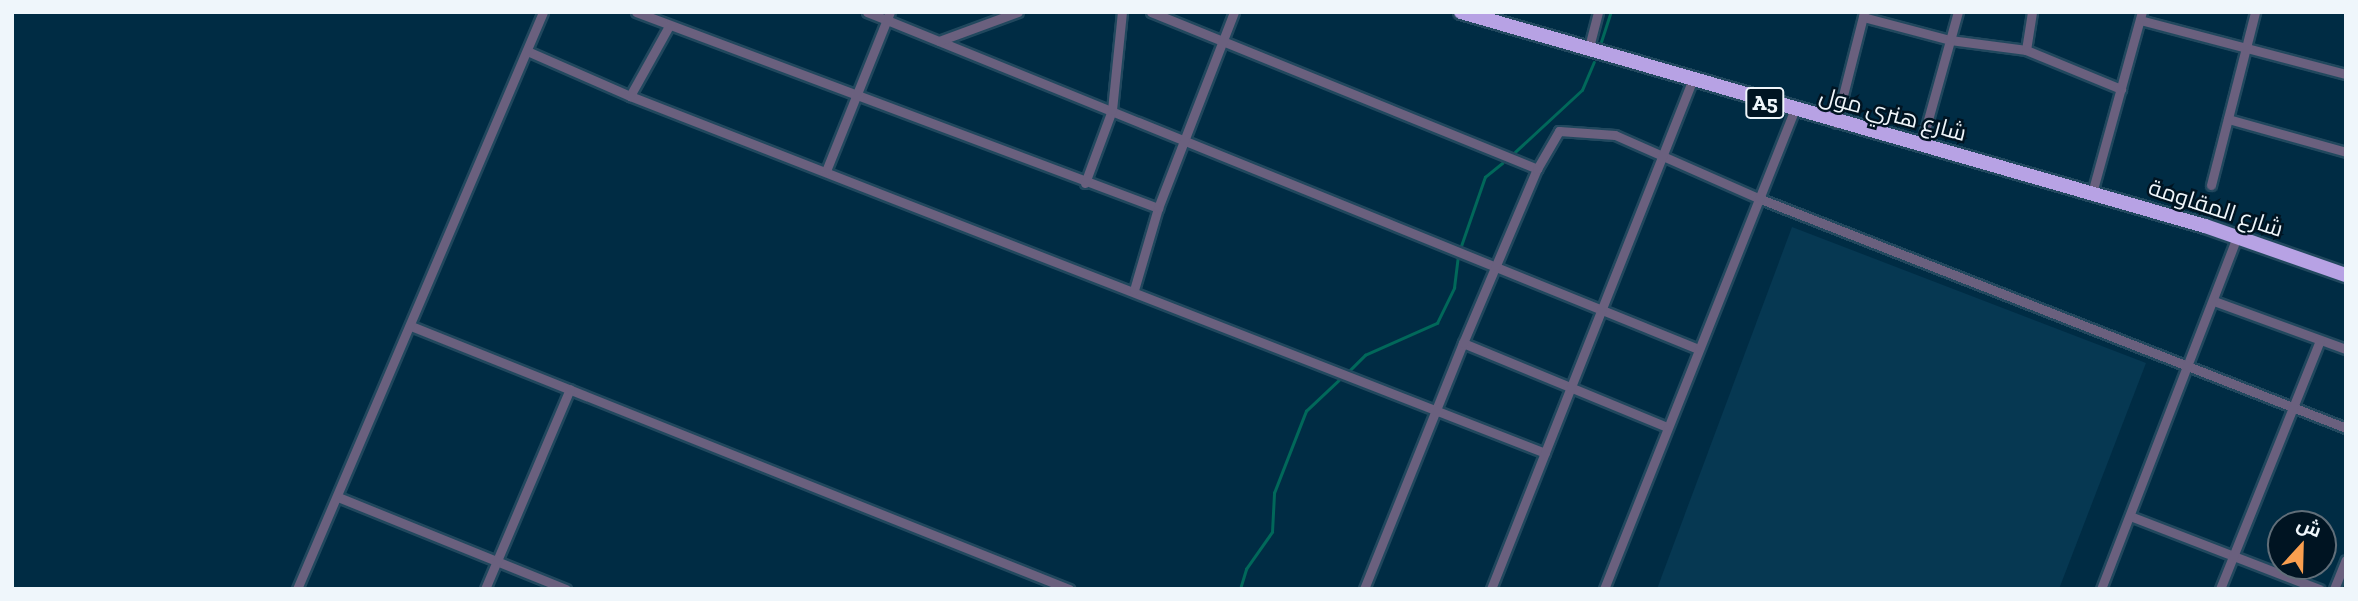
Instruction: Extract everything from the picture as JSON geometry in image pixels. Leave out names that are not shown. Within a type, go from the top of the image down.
[{"type":"highway","name":"شارع هنري مول","points":[[1461,12],[1794,111],[2072,187]]},
{"type":"highway","name":"شارع المقاومة","points":[[2072,187],[2237,237],[2346,275]]},
{"type":"street","points":[[298,589],[543,12]]},
{"type":"street","points":[[636,12],[1085,183],[1158,208]]},
{"type":"street","points":[[867,12],[888,16],[939,41],[1186,138],[1601,312],[1698,349]]},
{"type":"street","points":[[939,41],[1018,12]]},
{"type":"street","points":[[1085,183],[1112,110],[1122,12]]},
{"type":"street","points":[[1151,12],[1224,39],[1538,169]]},
{"type":"street","points":[[1134,290],[1158,208],[1234,12]]},
{"type":"street","points":[[1588,51],[1598,12]]},
{"type":"street","points":[[1921,145],[1958,12]]},
{"type":"street","points":[[2026,50],[2032,12]]},
{"type":"street","points":[[2211,185],[2255,12]]},
{"type":"street","points":[[1836,122],[1864,14],[1950,40],[2026,50],[2121,89]]},
{"type":"street","points":[[826,171],[888,16]]},
{"type":"street","points":[[2092,193],[2141,16],[2346,74]]},
{"type":"street","points":[[630,96],[669,26]]},
{"type":"street","points":[[527,51],[630,96],[1134,290],[1545,453]]},
{"type":"street","points":[[1491,589],[1692,81]]},
{"type":"street","points":[[1604,589],[1794,111]]},
{"type":"street","points":[[2228,119],[2346,152]]},
{"type":"street","points":[[1364,589],[1463,343],[1538,169],[1559,131],[1615,135],[1758,198],[2346,428]]},
{"type":"street","points":[[2101,589],[2190,368],[2237,237]]},
{"type":"street","points":[[2214,301],[2346,349]]},
{"type":"street","points":[[411,326],[1069,589]]},
{"type":"street","points":[[2220,589],[2320,340]]},
{"type":"street","points":[[1463,343],[1667,427]]},
{"type":"street","points":[[485,589],[570,389]]},
{"type":"street","points":[[338,497],[566,589]]},
{"type":"street","points":[[2130,516],[2319,589]]},
{"type":"street","points":[[2334,589],[2346,561]]},
{"type":"shaded area","points":[[1792,227],[2146,363],[2059,589],[1657,589]]},
{"type":"waterway","points":[[1600,45],[1611,12]]},
{"type":"waterway","points":[[1515,152],[1582,90],[1594,62]]},
{"type":"waterway","points":[[1460,249],[1485,177],[1502,163]]},
{"type":"waterway","points":[[1348,372],[1365,355],[1437,323],[1454,288],[1458,255]]},
{"type":"waterway","points":[[1240,589],[1246,569],[1272,532],[1274,493],[1306,411],[1343,376]]}]
